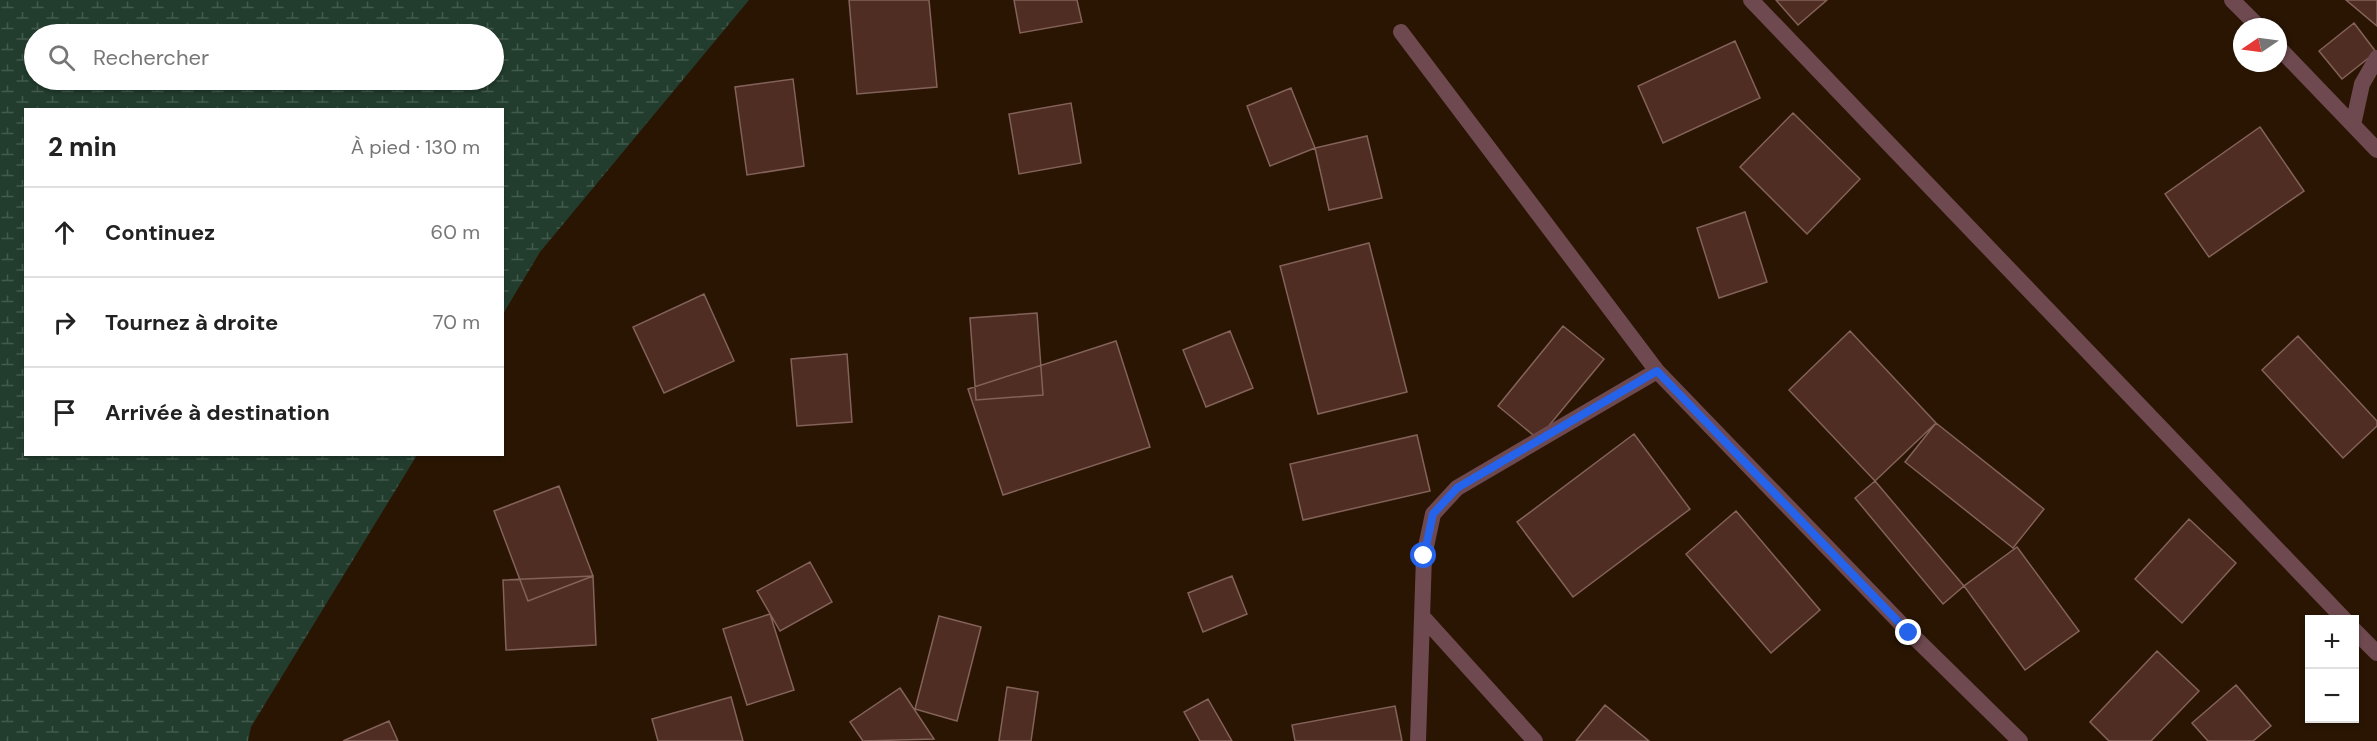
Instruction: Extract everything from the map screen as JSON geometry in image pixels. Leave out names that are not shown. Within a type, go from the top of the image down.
[{"type":"street","points":[[1751,0],[2340,615]]},
{"type":"street","points":[[2232,0],[2250,18]]},
{"type":"street","points":[[1401,32],[1657,371],[1909,633],[2020,741]]},
{"type":"street","points":[[2287,56],[2377,150]]},
{"type":"street","points":[[2353,125],[2362,84],[2377,58]]},
{"type":"street","points":[[1418,741],[1424,556],[1433,514],[1457,488],[1657,371]]},
{"type":"street","points":[[1422,616],[1535,741]]},
{"type":"street","points":[[2359,634],[2377,653]]},
{"type":"green space","points":[[0,0],[749,0],[540,252],[504,312],[504,108],[24,108],[24,456],[416,456],[251,727],[248,741],[0,741]]},
{"type":"building","points":[[849,0],[929,0],[937,87],[857,94]]},
{"type":"building","points":[[1014,0],[1077,0],[1082,22],[1020,33]]},
{"type":"building","points":[[1776,0],[1827,0],[1798,25]]},
{"type":"building","points":[[2346,0],[2377,0],[2377,26]]},
{"type":"building","points":[[2354,23],[2376,52],[2342,79],[2319,51]]},
{"type":"building","points":[[1735,41],[1760,98],[1663,143],[1638,86]]},
{"type":"building","points":[[793,79],[804,166],[747,175],[735,87]]},
{"type":"building","points":[[1291,88],[1315,148],[1270,166],[1247,106]]},
{"type":"building","points":[[1071,103],[1081,163],[1019,174],[1009,114]]},
{"type":"building","points":[[1793,113],[1860,179],[1807,234],[1740,167]]},
{"type":"building","points":[[2260,127],[2304,191],[2209,257],[2165,194]]},
{"type":"building","points":[[1367,136],[1382,198],[1329,210],[1315,148]]},
{"type":"building","points":[[1745,212],[1767,282],[1719,298],[1697,228]]},
{"type":"building","points":[[1369,243],[1407,392],[1318,414],[1280,266]]},
{"type":"building","points":[[704,294],[734,361],[664,393],[633,327]]},
{"type":"building","points":[[1037,313],[1043,395],[976,400],[970,318]]},
{"type":"building","points":[[1563,326],[1604,359],[1538,439],[1498,406]]},
{"type":"building","points":[[1230,331],[1253,388],[1206,407],[1183,350]]},
{"type":"building","points":[[1850,331],[1936,423],[1875,481],[1789,390]]},
{"type":"building","points":[[2298,336],[2377,421],[2377,426],[2343,458],[2262,370]]},
{"type":"building","points":[[1116,341],[1150,447],[1003,495],[968,389]]},
{"type":"building","points":[[847,354],[852,422],[797,426],[791,359]]},
{"type":"building","points":[[1936,423],[2044,509],[2013,548],[1905,462]]},
{"type":"building","points":[[1634,434],[1690,509],[1573,597],[1517,522]]},
{"type":"building","points":[[1417,435],[1430,491],[1303,520],[1290,464]]},
{"type":"building","points":[[1875,481],[1964,586],[1943,604],[1855,498]]},
{"type":"building","points":[[559,486],[593,576],[528,601],[494,511]]},
{"type":"building","points":[[1736,511],[1820,610],[1771,653],[1686,554]]},
{"type":"building","points":[[2189,519],[2236,563],[2182,623],[2135,579]]},
{"type":"building","points":[[2017,547],[2079,631],[2025,670],[1964,586]]},
{"type":"building","points":[[810,562],[832,602],[780,631],[757,591]]},
{"type":"building","points":[[593,576],[596,645],[506,650],[503,580]]},
{"type":"building","points":[[1232,576],[1247,614],[1203,632],[1188,593]]},
{"type":"building","points":[[770,614],[794,690],[747,705],[723,629]]},
{"type":"building","points":[[939,616],[981,627],[957,721],[915,709]]},
{"type":"building","points":[[2157,651],[2199,691],[2151,741],[2109,741],[2090,722]]},
{"type":"building","points":[[2236,685],[2271,726],[2253,741],[2208,741],[2192,723]]},
{"type":"building","points":[[1007,687],[1038,692],[1031,741],[999,741]]},
{"type":"building","points":[[900,688],[934,739],[863,741],[850,722]]},
{"type":"building","points":[[731,697],[743,741],[658,741],[652,719]]},
{"type":"building","points":[[1208,699],[1232,741],[1200,741],[1184,712]]},
{"type":"building","points":[[1605,705],[1649,741],[1576,741]]},
{"type":"building","points":[[1395,706],[1402,741],[1295,741],[1292,725]]},
{"type":"building","points":[[389,721],[398,741],[343,741]]},
{"type":"route","points":[[1424,556],[1433,514],[1457,488],[1657,371],[1909,633]]}]
